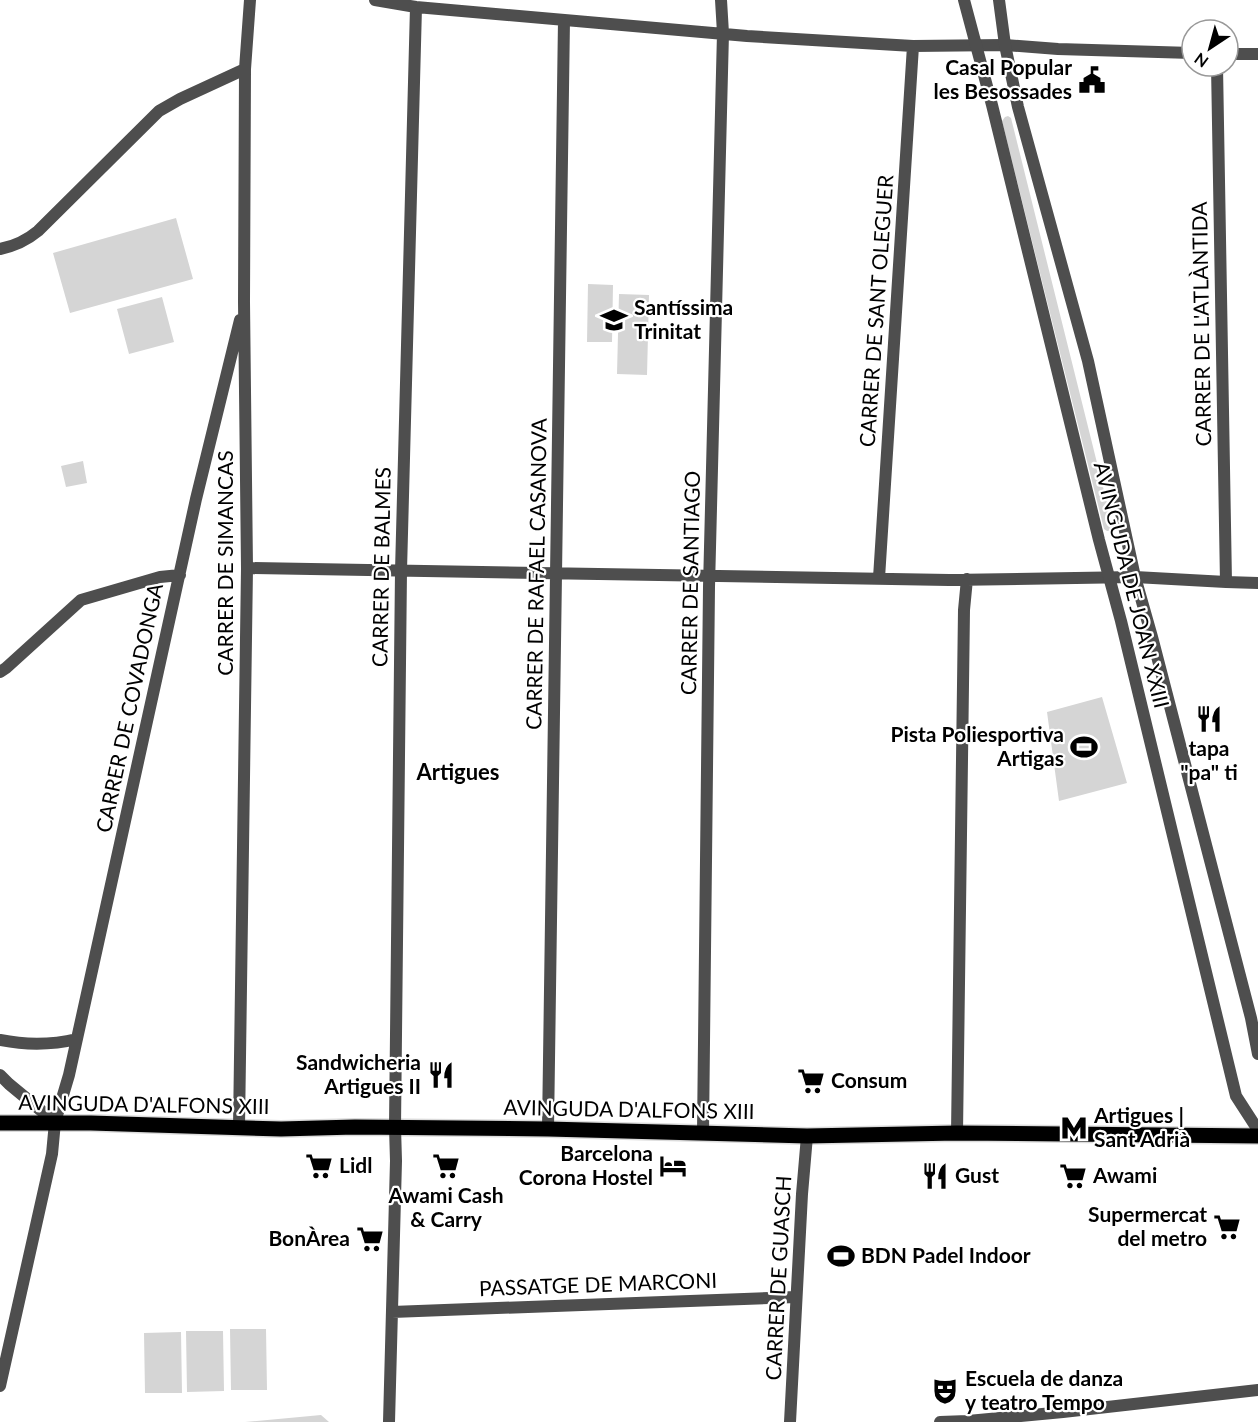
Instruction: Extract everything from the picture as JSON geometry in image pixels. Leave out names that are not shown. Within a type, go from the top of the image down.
[{"type":"main road","name":"AVINGUDA D'ALFONS XIII","points":[[0,1123],[55,1122],[281,1129],[395,1127],[548,1129],[807,1136],[957,1133],[1258,1136]]},
{"type":"street","name":"CARRER DE SIMANCAS","points":[[239,1127],[247,568],[244,302],[245,69],[250,0]]},
{"type":"street","points":[[375,0],[416,7],[723,33],[913,45],[1005,45],[1050,49],[1180,52]]},
{"type":"street","name":"CARRER DE SANTIAGO","points":[[703,1133],[709,575],[723,33],[721,0]]},
{"type":"street","name":"AVINGUDA DE JOAN XXIII","points":[[963,0],[992,105],[1110,577],[1236,1096],[1258,1130]]},
{"type":"street","name":"AVINGUDA DE JOAN XXIII","points":[[999,0],[1005,45],[1018,107],[1088,361],[1135,577],[1251,1018],[1258,1054]]},
{"type":"street","name":"CARRER DE BALMES","points":[[389,1422],[397,1312],[395,1127],[401,571],[416,7]]},
{"type":"street","name":"CARRER DE RAFAEL CASANOVA","points":[[548,1129],[564,20]]},
{"type":"street","name":"CARRER DE SANT OLEGUER","points":[[879,578],[913,45]]},
{"type":"street","points":[[1240,54],[1258,54]]},
{"type":"street","points":[[0,249],[14,246],[38,231],[159,111],[245,69]]},
{"type":"street","name":"CARRER DE L'ATLÀNTIDA","points":[[1217,78],[1227,582]]},
{"type":"street","name":"CARRER DE COVADONGA","points":[[0,1386],[52,1154],[55,1122],[67,1083],[196,499],[244,302]]},
{"type":"street","points":[[247,568],[967,579],[1135,577],[1258,583]]},
{"type":"street","points":[[0,672],[81,600],[160,577],[180,575]]},
{"type":"street","points":[[957,1133],[964,622],[967,579]]},
{"type":"street","points":[[0,1041],[41,1044],[62,1043],[77,1039]]},
{"type":"street","points":[[0,1075],[55,1122]]},
{"type":"street","name":"CARRER DE GUASCH","points":[[790,1422],[807,1136]]},
{"type":"street","name":"PASSATGE DE MARCONI","points":[[397,1312],[796,1297]]},
{"type":"street","points":[[940,1422],[967,1422],[1258,1390]]},
{"type":"shaded area","points":[[1008,116],[1011,118],[1113,527],[1111,531],[1104,529],[1002,121]]},
{"type":"shaded area","points":[[176,218],[193,279],[70,313],[53,253]]},
{"type":"shaded area","points":[[588,284],[613,285],[612,342],[587,342]]},
{"type":"shaded area","points":[[619,294],[649,295],[647,375],[617,374]]},
{"type":"shaded area","points":[[162,297],[174,342],[129,354],[117,309]]},
{"type":"shaded area","points":[[83,461],[87,483],[66,487],[61,466]]},
{"type":"shaded area","name":"Pista Poliesportiva Artigas","points":[[1102,697],[1127,783],[1059,801],[1047,712]]},
{"type":"shaded area","points":[[230,1329],[266,1329],[267,1390],[231,1390]]},
{"type":"shaded area","points":[[186,1331],[223,1331],[224,1391],[187,1392]]},
{"type":"shaded area","points":[[181,1332],[182,1393],[145,1393],[144,1333]]},
{"type":"shaded area","points":[[321,1415],[329,1422],[245,1422]]},
{"type":"place","name":"Casal Popular les Besossades","points":[[1092,80]]},
{"type":"place","name":"Santíssima Trinitat","points":[[614,320]]},
{"type":"place","name":"tapa \"pa\" ti","points":[[1209,719]]},
{"type":"place","name":"Pista Poliesportiva Artigas","points":[[1084,747]]},
{"type":"place","name":"Sandwicheria Artigues II","points":[[441,1075]]},
{"type":"place","name":"Consum","points":[[811,1081]]},
{"type":"place","name":"Artigues | Sant Adrià","points":[[1074,1128]]},
{"type":"place","name":"Lidl","points":[[319,1166]]},
{"type":"place","name":"Awami Cash & Carry","points":[[446,1166]]},
{"type":"place","name":"Barcelona Corona Hostel","points":[[673,1166]]},
{"type":"place","name":"Gust","points":[[935,1176]]},
{"type":"place","name":"Awami","points":[[1073,1176]]},
{"type":"place","name":"Supermercat del metro","points":[[1227,1227]]},
{"type":"place","name":"BonÀrea","points":[[370,1239]]},
{"type":"place","name":"BDN Padel Indoor","points":[[841,1256]]},
{"type":"place","name":"Escuela de danza y teatro Tempo","points":[[945,1391]]},
{"type":"district","name":"Artigues","points":[[458,772]]}]
